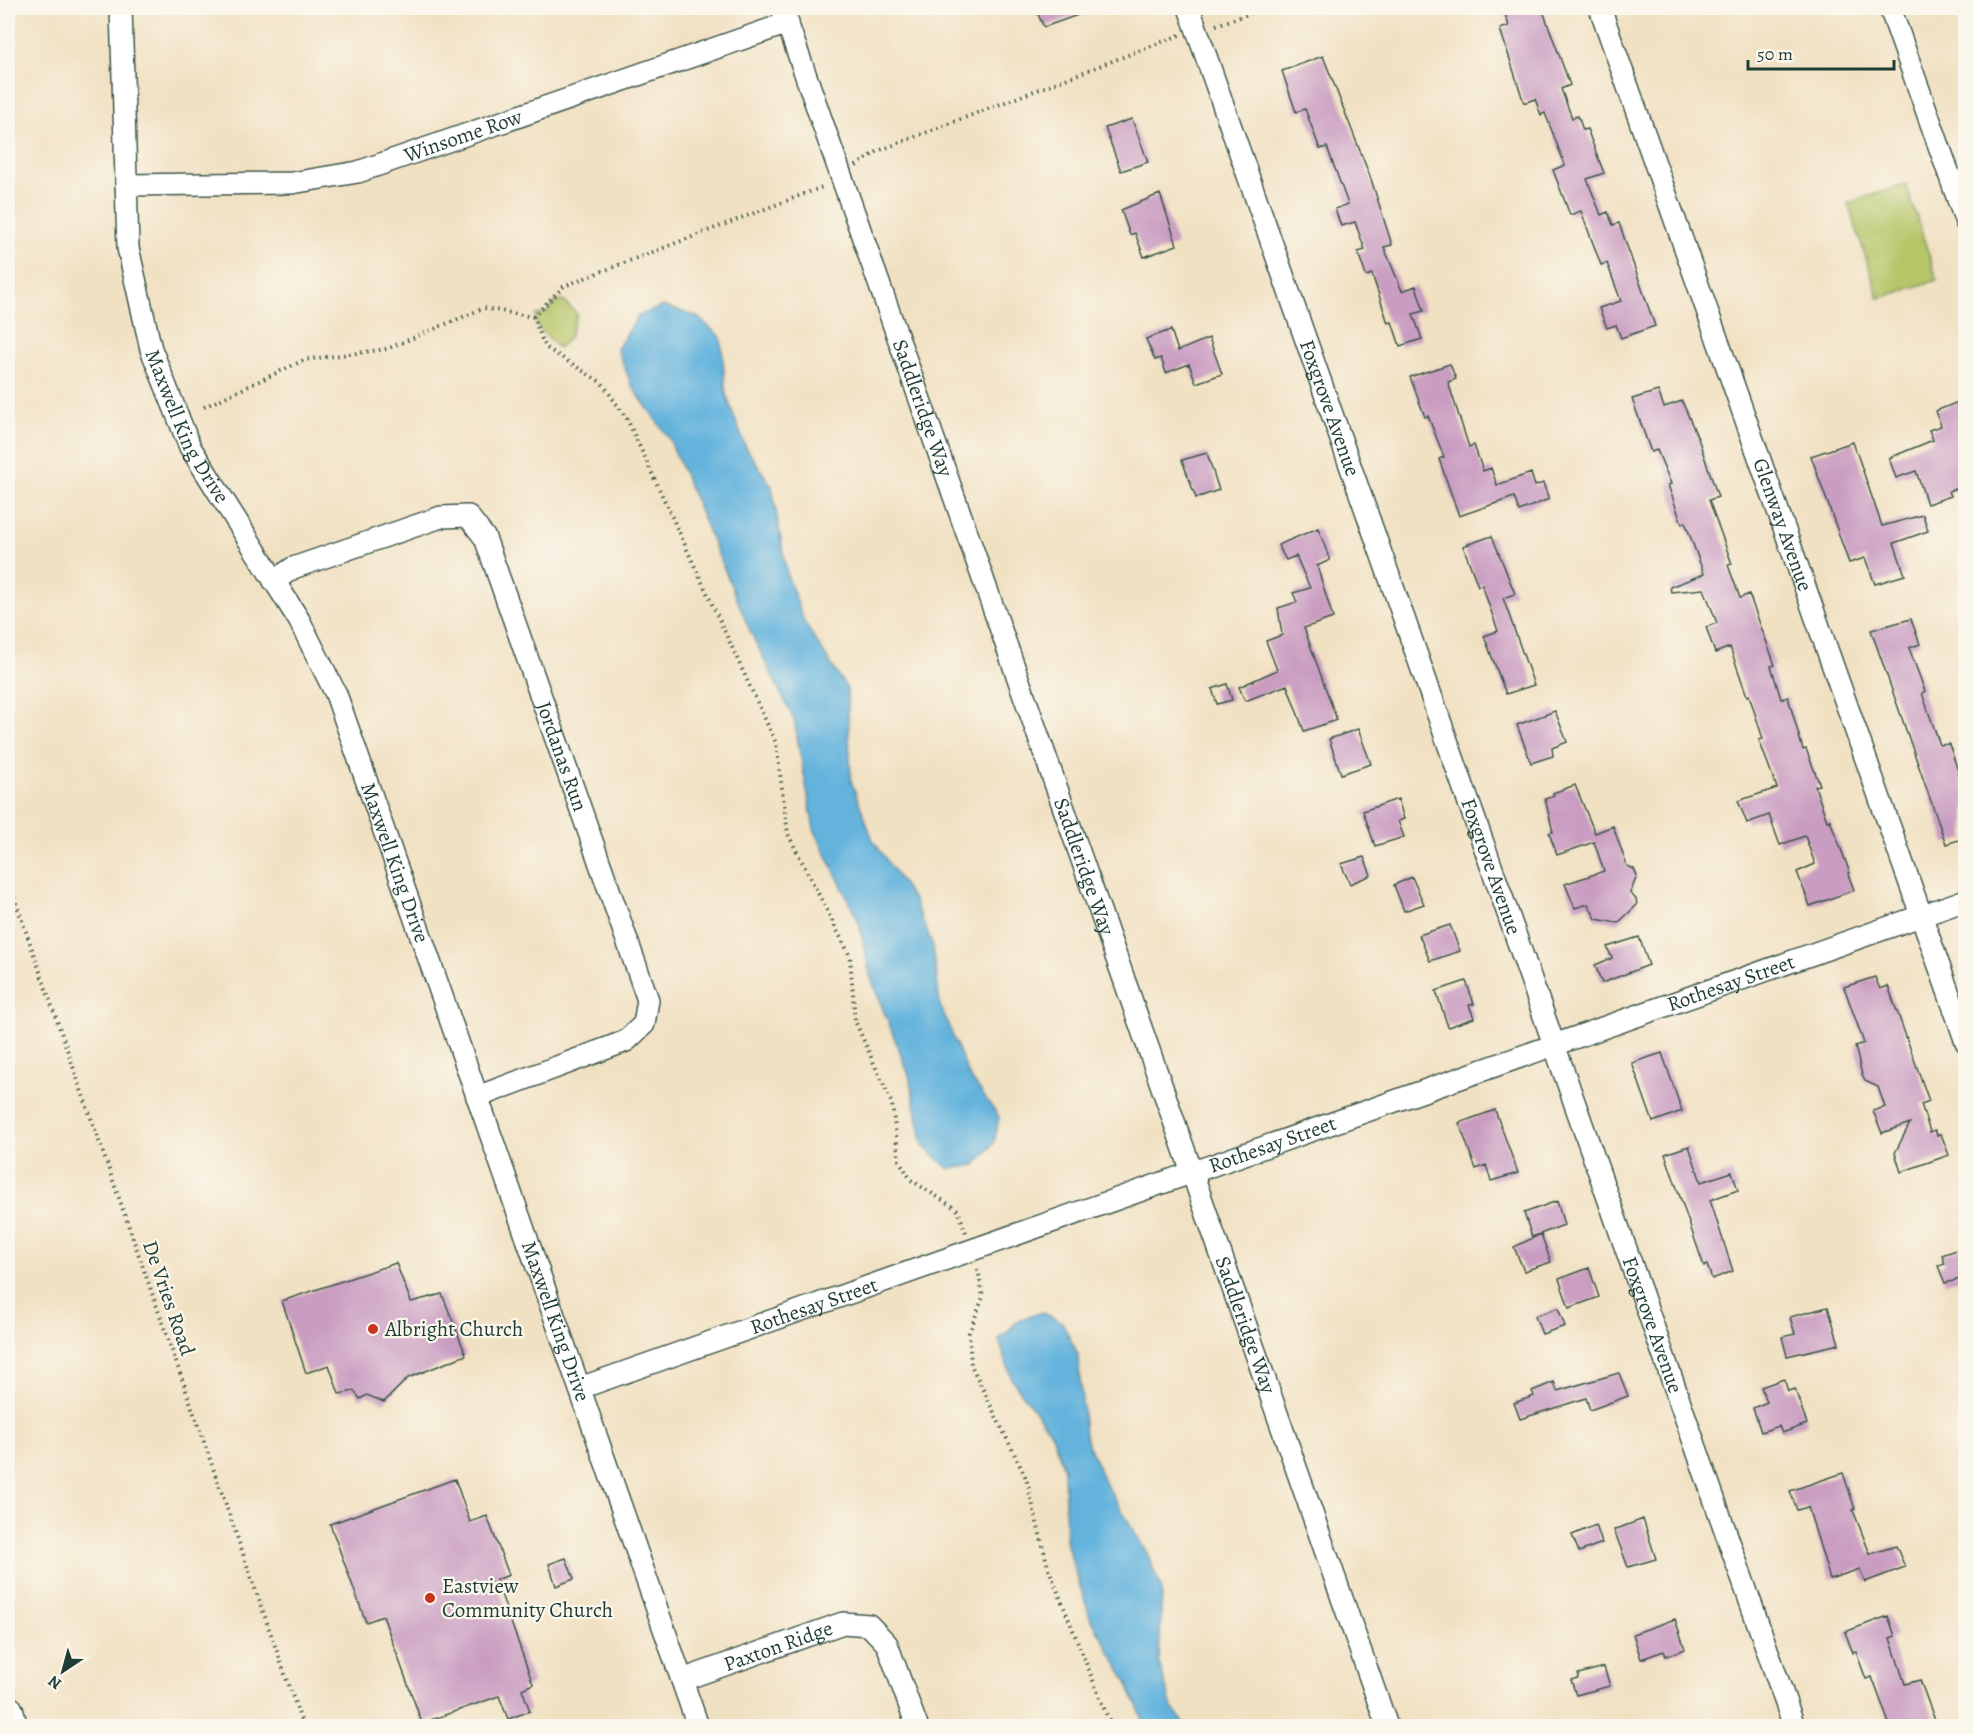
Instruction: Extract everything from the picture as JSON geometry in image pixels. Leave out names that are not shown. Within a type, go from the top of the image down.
[{"type":"highway","points":[[8,1711],[12,1726]]},
{"type":"street","name":"Maxwell King Drive","points":[[120,8],[128,248],[151,349],[190,447],[299,620],[336,694],[698,1726]]},
{"type":"street","name":"Foxgrove Avenue","points":[[1189,8],[1794,1726]]},
{"type":"street","name":"Glenway Avenue","points":[[1600,8],[1965,1042]]},
{"type":"street","points":[[1890,8],[1965,222]]},
{"type":"street","name":"Winsome Row","points":[[126,185],[292,183],[358,172],[785,15]]},
{"type":"street","name":"Saddleridge Way","points":[[785,15],[1387,1726]]},
{"type":"street","name":"Jordanas Run","points":[[274,581],[293,568],[441,517],[468,516],[485,538],[648,1000],[644,1024],[626,1041],[477,1097]]},
{"type":"street","name":"Rothesay Street","points":[[580,1388],[971,1248],[1555,1046],[1965,900]]},
{"type":"street","name":"Paxton Ridge","points":[[682,1680],[843,1623],[869,1625],[887,1644],[917,1726]]},
{"type":"path","points":[[533,317],[564,286],[817,190],[878,151],[1197,28],[1225,24],[1266,8]]},
{"type":"path","points":[[204,407],[304,360],[387,349],[484,308],[533,317]]},
{"type":"path","points":[[533,317],[545,348],[602,383],[627,419],[776,743],[788,834],[850,956],[855,1021],[892,1104],[898,1160],[911,1180],[958,1210],[971,1248],[983,1297],[969,1333],[971,1365],[1026,1478],[1048,1568],[1111,1726]]},
{"type":"path","name":"De Vries Road","points":[[8,880],[299,1715]]},
{"type":"path","name":"De Vries Road","points":[[144,1272],[303,1726]]},
{"type":"green space","points":[[1906,184],[1937,280],[1879,298],[1848,203]]},
{"type":"green space","points":[[557,300],[565,302],[577,314],[569,338],[558,348],[537,326],[536,315],[546,313]]},
{"type":"water","points":[[663,306],[696,316],[721,337],[726,394],[745,446],[772,487],[787,575],[805,624],[847,689],[851,781],[873,840],[914,901],[933,946],[940,1005],[969,1076],[999,1117],[994,1143],[976,1165],[949,1169],[923,1146],[909,1075],[870,976],[859,922],[814,829],[794,720],[751,633],[669,438],[633,388],[617,349],[638,316]]},
{"type":"water","points":[[1041,1312],[1062,1322],[1078,1355],[1085,1436],[1104,1481],[1147,1553],[1162,1590],[1159,1663],[1172,1708],[1187,1726],[1146,1726],[1126,1680],[1090,1617],[1066,1542],[1064,1470],[1052,1434],[1012,1380],[999,1340],[1018,1321]]},
{"type":"building","points":[[1035,8],[1092,8],[1092,10],[1044,27]]},
{"type":"building","points":[[1503,8],[1542,8],[1570,85],[1561,89],[1572,118],[1578,116],[1583,130],[1587,129],[1604,173],[1587,179],[1601,215],[1608,212],[1613,225],[1619,223],[1655,326],[1621,338],[1616,325],[1607,328],[1599,308],[1621,301],[1607,263],[1601,265],[1581,211],[1570,215],[1553,170],[1565,165],[1545,113],[1541,115],[1535,99],[1524,103],[1500,29],[1509,26]]},
{"type":"building","points":[[1323,56],[1371,179],[1392,245],[1384,247],[1402,291],[1416,286],[1424,311],[1413,314],[1422,339],[1400,346],[1392,322],[1388,323],[1372,274],[1366,276],[1358,252],[1365,250],[1355,222],[1341,226],[1335,209],[1348,204],[1327,147],[1320,149],[1305,109],[1296,112],[1282,71]]},
{"type":"building","points":[[1132,119],[1148,162],[1121,171],[1105,128]]},
{"type":"building","points":[[1160,194],[1177,245],[1144,257],[1135,233],[1130,235],[1121,210]]},
{"type":"building","points":[[1171,330],[1178,351],[1209,338],[1222,374],[1196,383],[1189,364],[1166,373],[1161,358],[1155,360],[1146,339]]},
{"type":"building","points":[[1450,364],[1456,379],[1448,382],[1469,447],[1474,445],[1483,471],[1491,468],[1497,485],[1531,473],[1535,486],[1543,483],[1549,499],[1519,511],[1514,497],[1459,516],[1439,459],[1444,457],[1428,416],[1425,417],[1410,377]]},
{"type":"building","points":[[1658,391],[1664,407],[1682,401],[1699,441],[1718,497],[1709,500],[1732,564],[1728,565],[1740,598],[1749,594],[1775,665],[1771,666],[1781,699],[1788,697],[1803,750],[1806,749],[1820,785],[1815,786],[1827,821],[1830,820],[1850,873],[1848,874],[1854,890],[1810,906],[1797,872],[1815,864],[1805,836],[1780,845],[1769,815],[1747,823],[1738,801],[1777,788],[1759,740],[1763,739],[1749,695],[1747,696],[1730,647],[1715,653],[1706,627],[1717,623],[1704,589],[1671,592],[1670,587],[1704,574],[1685,522],[1682,524],[1668,485],[1671,484],[1657,450],[1651,452],[1632,399]]},
{"type":"building","points":[[1965,399],[1965,486],[1949,491],[1951,496],[1927,504],[1916,471],[1896,478],[1889,458],[1933,440],[1929,430],[1941,426],[1936,411]]},
{"type":"building","points":[[1853,442],[1882,526],[1923,515],[1928,531],[1894,543],[1905,575],[1875,584],[1865,558],[1849,563],[1811,456]]},
{"type":"building","points":[[1207,453],[1219,490],[1196,498],[1182,460]]},
{"type":"building","points":[[1318,528],[1330,560],[1317,566],[1333,618],[1304,628],[1337,720],[1304,731],[1287,685],[1245,701],[1239,687],[1277,670],[1266,641],[1282,635],[1278,608],[1297,602],[1293,593],[1310,588],[1296,556],[1286,560],[1278,545]]},
{"type":"building","points":[[1492,536],[1515,594],[1503,598],[1534,685],[1506,694],[1484,636],[1498,631],[1482,585],[1478,586],[1463,546]]},
{"type":"building","points":[[1911,619],[1920,644],[1909,648],[1925,691],[1922,693],[1940,745],[1949,744],[1965,792],[1965,838],[1946,844],[1871,630]]},
{"type":"building","points":[[1227,684],[1232,700],[1217,704],[1212,689]]},
{"type":"building","points":[[1555,711],[1567,742],[1552,748],[1553,756],[1531,763],[1517,725]]},
{"type":"building","points":[[1358,729],[1371,764],[1341,774],[1329,739]]},
{"type":"building","points":[[1575,785],[1595,833],[1613,826],[1627,866],[1634,869],[1637,876],[1630,893],[1636,899],[1637,905],[1618,923],[1596,919],[1588,904],[1575,908],[1565,884],[1604,871],[1594,842],[1557,855],[1549,833],[1553,832],[1545,799],[1554,796],[1553,793]]},
{"type":"building","points":[[1398,799],[1404,819],[1398,821],[1404,837],[1375,846],[1363,811]]},
{"type":"building","points":[[1364,857],[1371,875],[1350,884],[1341,864]]},
{"type":"building","points":[[1412,877],[1424,904],[1404,911],[1394,885]]},
{"type":"building","points":[[1450,925],[1460,951],[1430,961],[1419,935]]},
{"type":"building","points":[[1639,937],[1649,965],[1602,983],[1595,965],[1612,958],[1607,947]]},
{"type":"building","points":[[1875,977],[1880,989],[1888,986],[1929,1101],[1921,1104],[1930,1132],[1935,1130],[1937,1135],[1941,1134],[1949,1155],[1901,1172],[1895,1153],[1910,1123],[1882,1133],[1873,1111],[1885,1107],[1878,1087],[1865,1081],[1862,1075],[1855,1046],[1864,1043],[1844,987]]},
{"type":"building","points":[[1466,981],[1474,1004],[1469,1005],[1474,1018],[1448,1027],[1436,991]]},
{"type":"building","points":[[1662,1053],[1682,1111],[1653,1122],[1632,1063]]},
{"type":"building","points":[[1495,1110],[1518,1173],[1491,1181],[1486,1165],[1476,1169],[1459,1123]]},
{"type":"building","points":[[1689,1146],[1701,1182],[1732,1172],[1738,1190],[1710,1200],[1733,1271],[1712,1279],[1707,1265],[1704,1266],[1665,1154]]},
{"type":"building","points":[[1557,1201],[1564,1225],[1532,1237],[1524,1213]]},
{"type":"building","points":[[1541,1234],[1551,1262],[1524,1271],[1514,1247]]},
{"type":"building","points":[[1965,1247],[1965,1278],[1945,1283],[1938,1266],[1945,1264],[1942,1255]]},
{"type":"building","name":"Albright Church","points":[[396,1263],[411,1302],[442,1294],[466,1355],[408,1378],[384,1402],[367,1395],[360,1399],[354,1391],[339,1394],[329,1365],[306,1373],[282,1301]]},
{"type":"building","points":[[1589,1268],[1599,1297],[1569,1308],[1559,1279]]},
{"type":"building","points":[[1828,1307],[1839,1344],[1787,1356],[1782,1337],[1795,1334],[1790,1317]]},
{"type":"building","points":[[1558,1308],[1565,1326],[1542,1334],[1535,1316]]},
{"type":"building","points":[[1619,1373],[1628,1396],[1590,1410],[1586,1398],[1520,1419],[1514,1403],[1534,1396],[1532,1391],[1554,1382],[1557,1391]]},
{"type":"building","points":[[1784,1379],[1788,1391],[1795,1389],[1807,1424],[1782,1433],[1779,1426],[1761,1432],[1753,1408],[1767,1402],[1761,1387]]},
{"type":"building","points":[[1843,1473],[1855,1509],[1853,1510],[1870,1554],[1896,1546],[1905,1567],[1865,1582],[1860,1569],[1830,1579],[1808,1507],[1797,1510],[1790,1491]]},
{"type":"building","name":"Eastview Community Church","points":[[455,1479],[470,1522],[487,1516],[509,1575],[496,1580],[533,1684],[522,1689],[530,1711],[508,1719],[499,1696],[422,1723],[383,1616],[366,1622],[330,1524]]},
{"type":"building","points":[[1643,1519],[1656,1559],[1628,1567],[1614,1530]]},
{"type":"building","points":[[1596,1525],[1602,1543],[1579,1552],[1572,1535]]},
{"type":"building","points":[[566,1558],[574,1579],[556,1586],[549,1564]]},
{"type":"building","points":[[1888,1616],[1895,1636],[1890,1638],[1905,1684],[1920,1680],[1937,1726],[1890,1726],[1872,1677],[1866,1679],[1856,1652],[1853,1653],[1845,1632]]},
{"type":"building","points":[[1675,1619],[1685,1649],[1666,1656],[1664,1651],[1641,1659],[1633,1634]]},
{"type":"building","points":[[1604,1667],[1610,1686],[1576,1695],[1571,1680],[1578,1678],[1578,1674]]},
{"type":"place","name":"Albright Church","points":[[373,1329]]},
{"type":"place","name":"Eastview Community Church","points":[[430,1598]]}]
